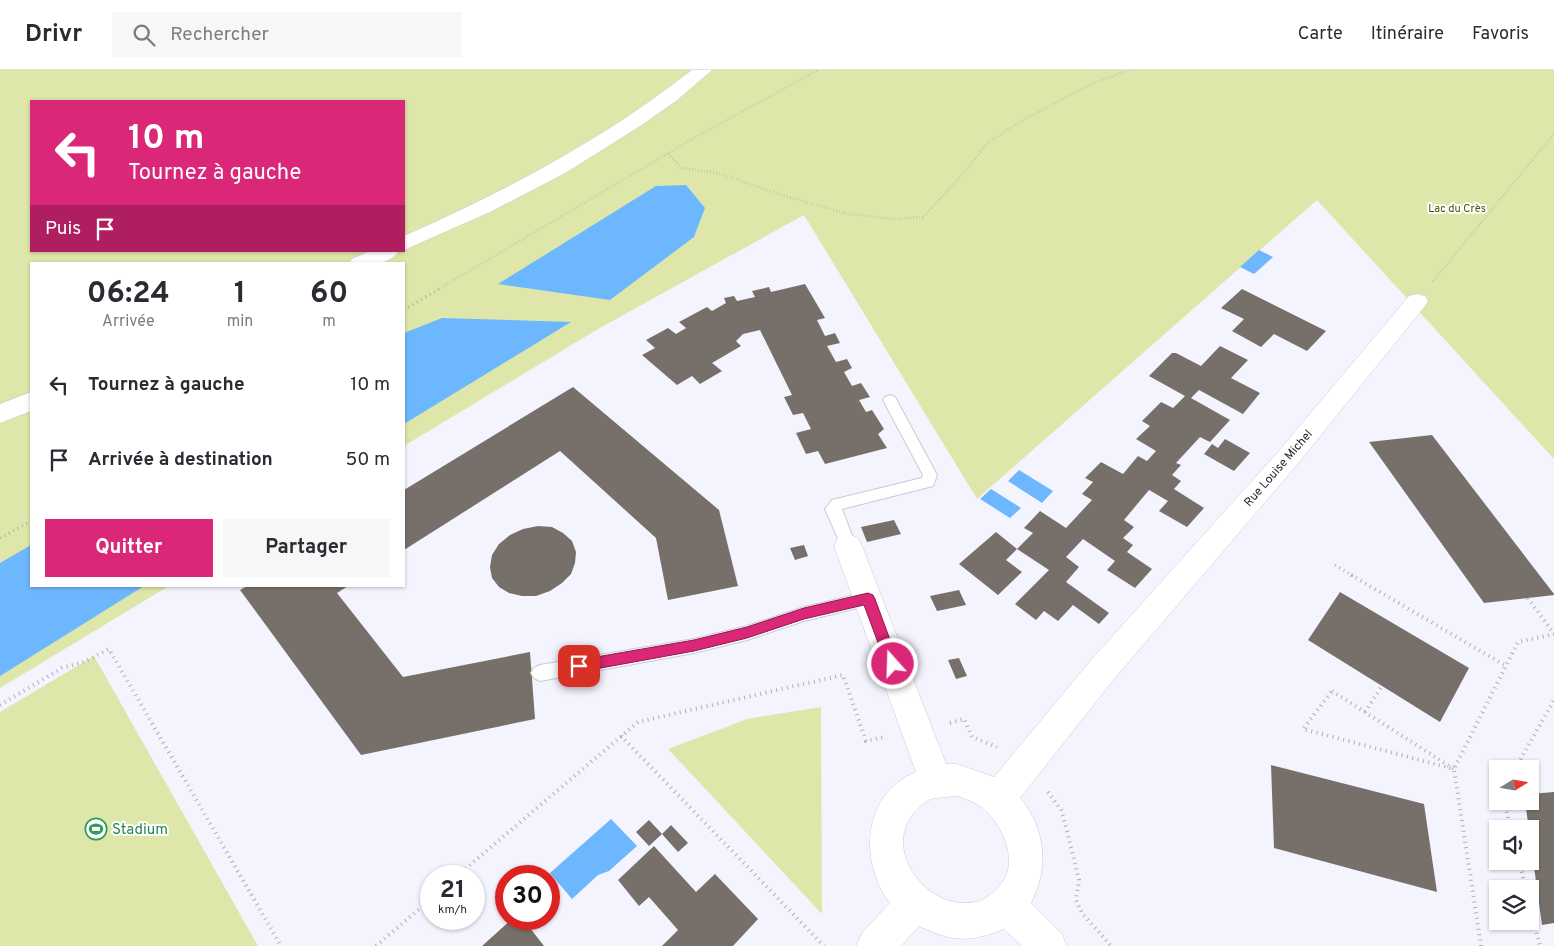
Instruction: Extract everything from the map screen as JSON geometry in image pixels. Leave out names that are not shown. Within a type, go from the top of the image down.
[{"type":"street","points":[[405,244],[512,194],[568,162],[643,116],[703,70]]},
{"type":"street","points":[[364,262],[386,252]]},
{"type":"street","name":"Rue Louise Michel","points":[[998,799],[1023,766],[1128,640],[1289,457],[1417,301]]},
{"type":"street","points":[[0,414],[30,401]]},
{"type":"street","points":[[848,546],[936,781]]},
{"type":"street","points":[[957,780],[979,787],[998,799],[1014,818],[1024,840],[1026,865],[1020,887],[1008,906],[988,918],[963,922],[938,917],[915,903],[899,884],[889,863],[886,840],[890,819],[901,801],[917,788],[936,781],[957,780]]},
{"type":"street","points":[[875,946],[915,903]]},
{"type":"street","points":[[1008,906],[1048,946]]},
{"type":"lane","points":[[848,546],[833,509],[837,504],[928,482],[930,475],[890,400]]},
{"type":"lane","points":[[540,673],[694,646],[747,633],[804,614],[868,599]]},
{"type":"path","points":[[405,309],[554,220],[818,70]]},
{"type":"path","points":[[668,154],[681,168],[718,173],[782,196],[848,214],[895,219],[923,217],[965,172],[986,144],[1020,122],[1089,85],[1128,70]]},
{"type":"path","points":[[1417,301],[1554,134]]},
{"type":"path","points":[[0,538],[30,522]]},
{"type":"path","points":[[1336,565],[1506,666]]},
{"type":"path","points":[[1481,946],[1454,769],[1518,642],[1554,634],[1528,598]]},
{"type":"path","points":[[0,705],[62,668],[84,662],[109,649],[280,946]]},
{"type":"path","points":[[470,865],[638,722],[842,675],[866,741],[964,719],[972,737],[996,746],[1023,766],[1042,784],[1061,810],[1079,880],[1076,900],[1082,913],[1111,946]]},
{"type":"path","points":[[1365,712],[1382,686]]},
{"type":"path","points":[[1332,690],[1454,769],[1303,728],[1332,690]]},
{"type":"path","points":[[1520,760],[1554,700]]},
{"type":"path","points":[[622,736],[824,946]]},
{"type":"path","points":[[376,946],[420,908]]},
{"type":"path","points":[[1536,930],[1540,946]]},
{"type":"green space","name":"Lac du Crès","points":[[0,70],[1554,70],[1554,459],[1317,200],[977,499],[804,215],[598,329],[405,445],[405,262],[30,262],[30,587],[167,587],[0,688]]},
{"type":"green space","name":"Stadium","points":[[94,656],[258,946],[0,946],[0,712]]},
{"type":"green space","points":[[821,707],[822,914],[668,749],[747,719]]},
{"type":"water","points":[[686,185],[705,208],[694,237],[610,300],[498,284],[656,186]]},
{"type":"water","points":[[1259,250],[1273,257],[1254,274],[1240,267]]},
{"type":"water","points":[[442,318],[571,322],[405,423],[405,333]]},
{"type":"water","points":[[1019,470],[1053,491],[1042,503],[1008,481]]},
{"type":"water","points":[[991,489],[1021,508],[1010,518],[980,499]]},
{"type":"water","points":[[30,546],[30,587],[142,587],[0,676],[0,563]]},
{"type":"water","points":[[611,819],[637,846],[609,871],[598,875],[572,899],[560,885],[559,865]]},
{"type":"building","points":[[805,284],[825,318],[817,320],[825,336],[835,333],[840,343],[827,346],[836,362],[847,359],[852,368],[844,372],[852,386],[861,383],[870,397],[859,400],[866,412],[872,410],[884,429],[878,434],[887,448],[825,464],[818,451],[806,454],[796,433],[811,429],[803,413],[793,415],[784,397],[792,395],[760,330],[743,334],[736,341],[741,346],[712,363],[722,371],[700,384],[692,376],[677,385],[642,355],[655,348],[646,340],[668,328],[676,334],[686,328],[679,322],[707,307],[712,311],[726,303],[724,298],[734,296],[737,301],[755,297],[752,291],[769,287],[771,292]]},
{"type":"building","points":[[1242,289],[1326,331],[1307,351],[1274,334],[1261,347],[1232,331],[1244,319],[1221,308]]},
{"type":"building","points":[[1220,346],[1248,360],[1231,378],[1260,393],[1243,414],[1199,390],[1191,398],[1230,420],[1210,442],[1200,437],[1176,463],[1181,465],[1172,475],[1181,481],[1174,489],[1204,508],[1187,527],[1159,511],[1168,501],[1149,490],[1124,520],[1134,527],[1123,538],[1133,545],[1127,552],[1152,569],[1135,588],[1107,570],[1115,561],[1083,539],[1066,557],[1079,567],[1066,582],[1109,613],[1099,624],[1073,605],[1058,621],[1044,611],[1036,620],[1015,604],[1049,570],[1017,549],[1033,533],[1024,528],[1040,511],[1066,528],[1092,500],[1082,494],[1093,482],[1085,478],[1101,462],[1123,474],[1138,456],[1147,461],[1156,451],[1136,439],[1150,426],[1142,421],[1161,402],[1173,408],[1185,396],[1149,376],[1172,353],[1176,353],[1201,366]]},
{"type":"building","points":[[573,387],[719,510],[738,586],[668,600],[656,538],[560,451],[405,549],[405,489]]},
{"type":"building","points":[[1432,435],[1554,595],[1484,603],[1369,442]]},
{"type":"building","points":[[1225,439],[1250,453],[1234,471],[1204,454],[1212,444],[1218,448]]},
{"type":"building","points":[[894,520],[901,534],[867,542],[861,527]]},
{"type":"building","points":[[538,526],[552,527],[572,541],[576,552],[571,574],[550,591],[536,596],[522,596],[509,593],[499,587],[492,578],[490,567],[492,555],[499,544],[510,535],[523,529]]},
{"type":"building","points":[[996,532],[1017,549],[1006,560],[1022,572],[998,595],[959,564]]},
{"type":"building","points":[[804,545],[808,556],[795,560],[790,548]]},
{"type":"building","points":[[245,587],[346,587],[337,593],[403,677],[530,652],[535,719],[361,755],[240,590]]},
{"type":"building","points":[[959,590],[966,605],[937,611],[930,596]]},
{"type":"building","points":[[1340,592],[1469,668],[1440,722],[1308,640]]},
{"type":"building","points":[[959,658],[967,676],[956,679],[948,660]]},
{"type":"building","points":[[1271,765],[1424,804],[1437,892],[1274,848]]},
{"type":"building","points":[[1554,792],[1554,923],[1542,925],[1539,903],[1539,880],[1536,880],[1534,870],[1539,870],[1539,820],[1528,820],[1526,810],[1539,810],[1539,793]]},
{"type":"building","points":[[649,820],[662,834],[649,846],[636,832]]},
{"type":"building","points":[[671,825],[688,843],[678,852],[662,834]]},
{"type":"building","points":[[654,846],[696,892],[715,874],[758,919],[733,946],[662,946],[678,930],[649,897],[639,906],[618,880]]},
{"type":"building","points":[[500,930],[532,930],[544,946],[482,946]]},
{"type":"place","name":"Stadium","points":[[96,829]]},
{"type":"route","points":[[579,666],[694,646],[747,633],[804,614],[868,599],[893,664]]}]
